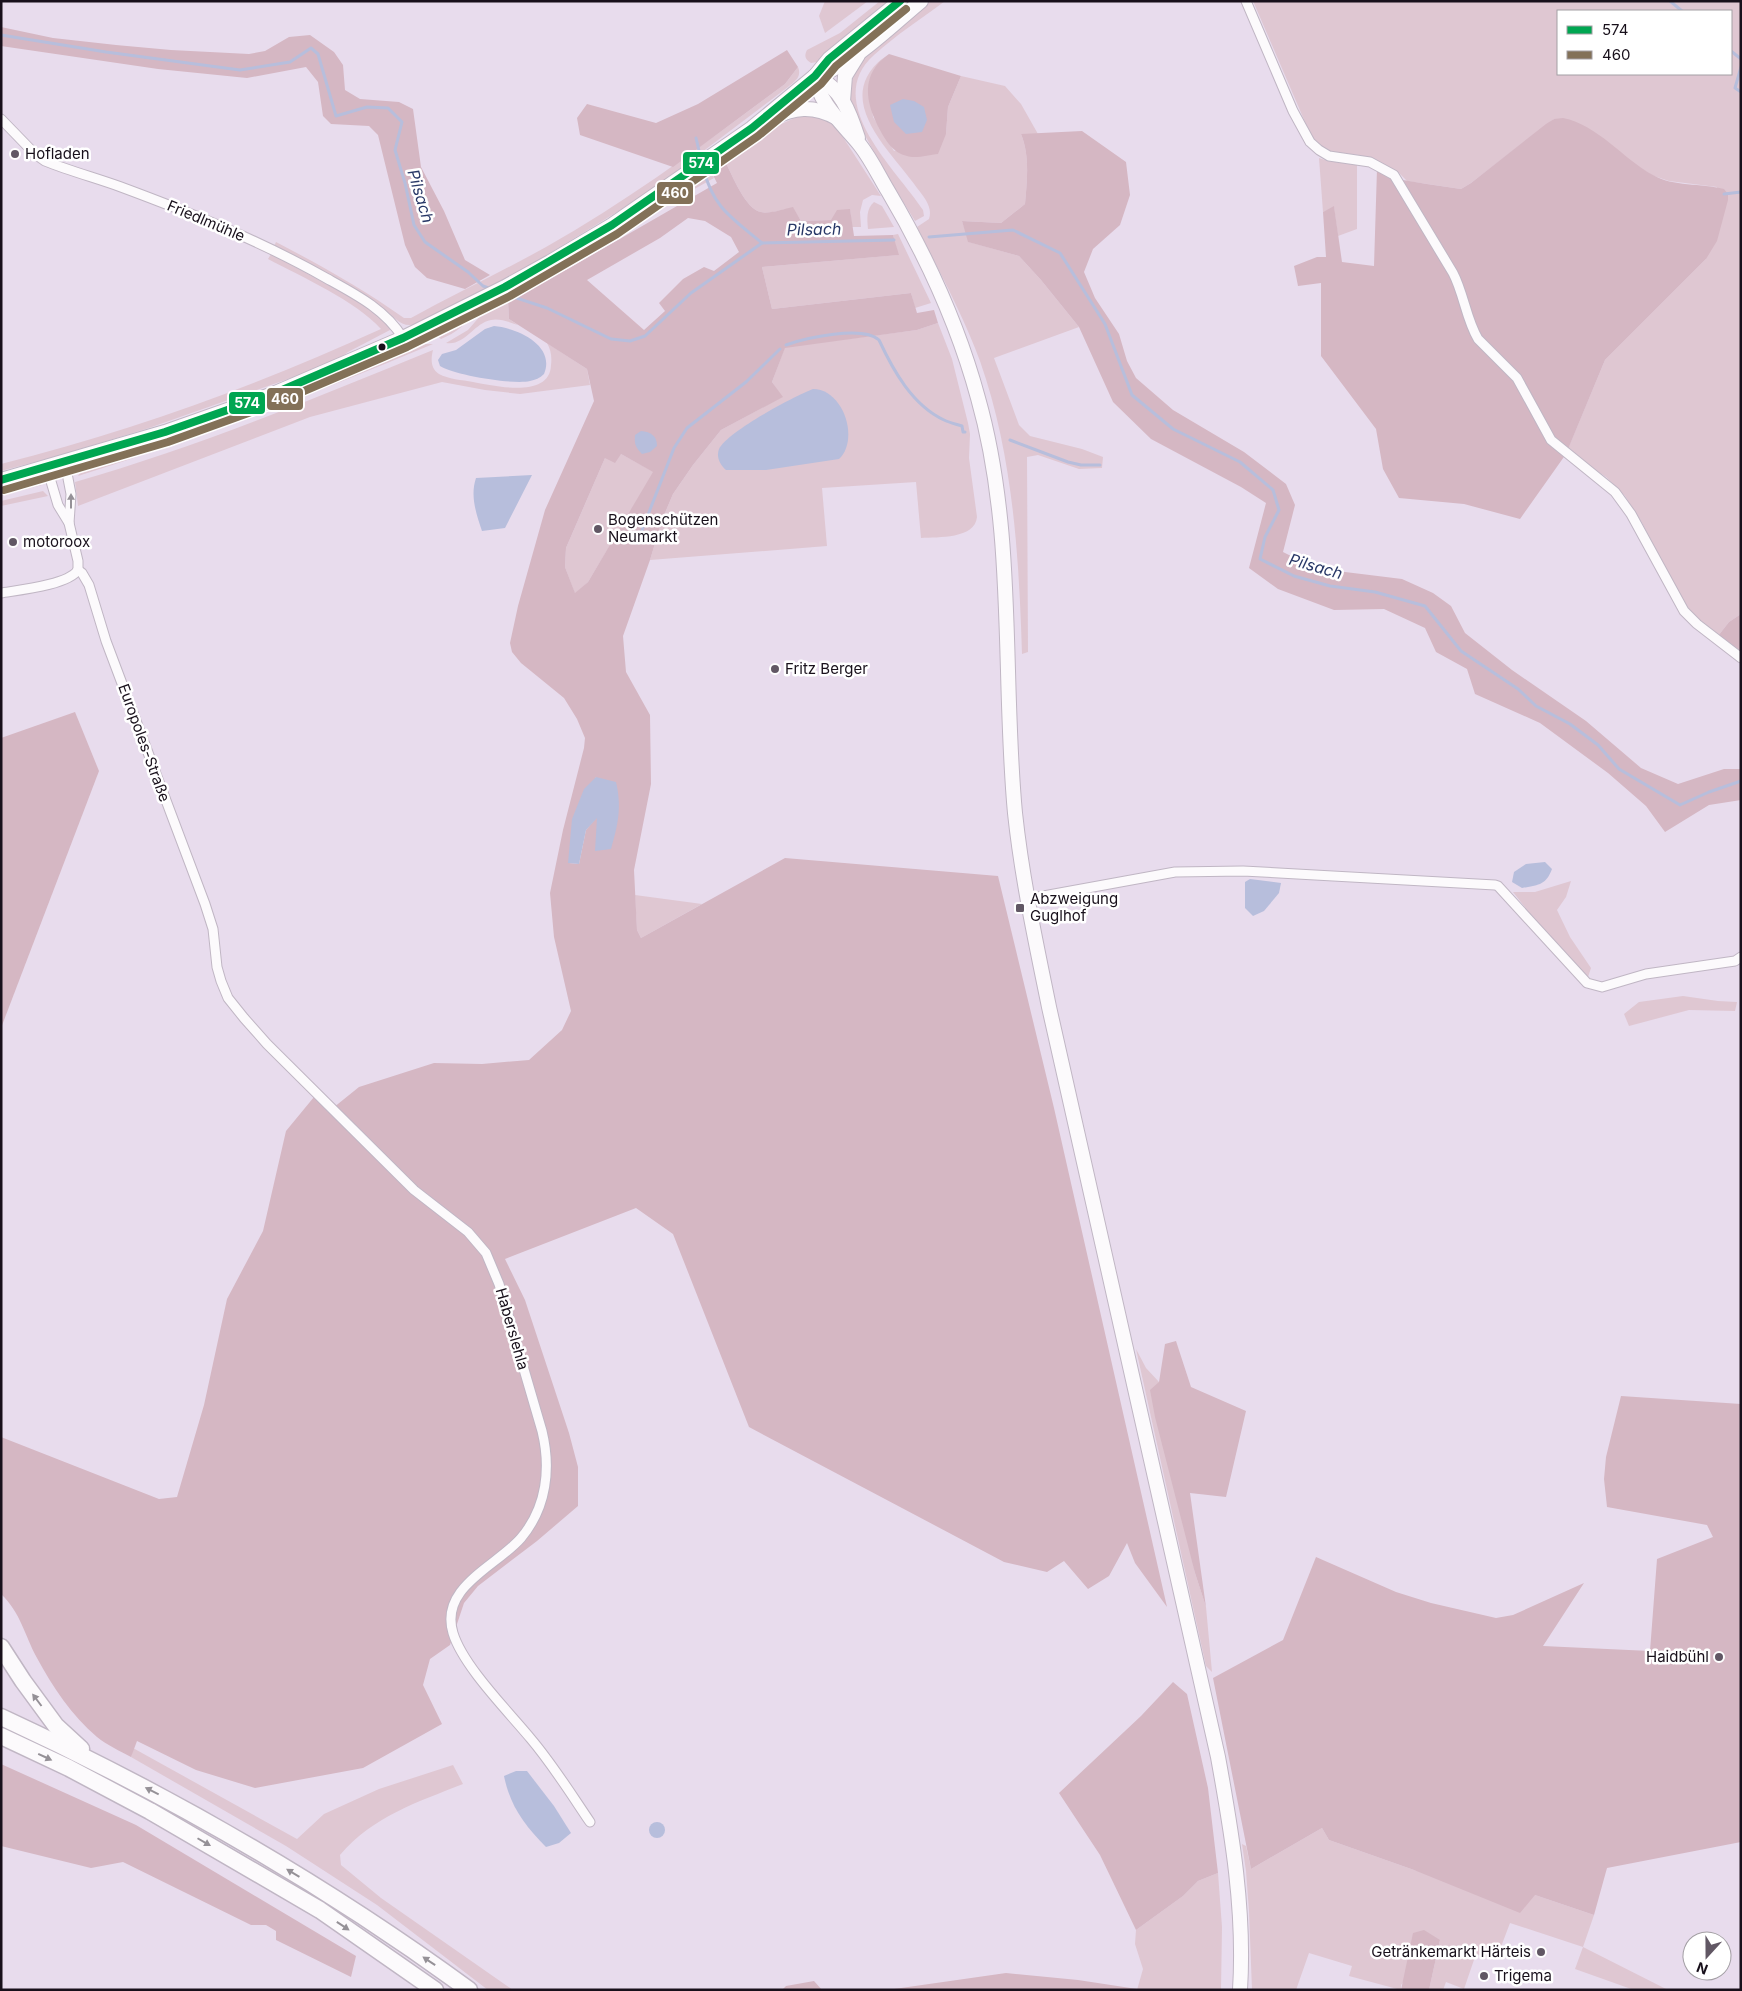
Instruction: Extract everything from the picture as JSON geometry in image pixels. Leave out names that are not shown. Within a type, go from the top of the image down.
[{"type":"highway","points":[[1,1647],[23,1682],[56,1726],[94,1761]]},
{"type":"highway","points":[[1,1717],[94,1761],[168,1800],[328,1894],[433,1963],[469,1990]]},
{"type":"highway","points":[[1,1736],[69,1768],[209,1845],[320,1910],[435,1990]]},
{"type":"main road","points":[[1,480],[165,432],[264,398],[305,382],[403,338],[505,287],[581,244],[696,168],[752,128],[815,76],[830,59],[900,1]]},
{"type":"main road","points":[[815,76],[828,72],[861,50],[921,1]]},
{"type":"main road","points":[[843,101],[845,76],[861,50]]},
{"type":"main road","points":[[815,76],[830,84],[843,101],[861,147]]},
{"type":"main road","points":[[815,76],[818,89],[837,118],[861,147],[907,225],[946,303],[970,368],[988,441],[1001,536],[1016,813],[1027,899],[1049,1007],[1219,1766],[1232,1836],[1238,1883],[1241,1929],[1240,1990]]},
{"type":"main road","points":[[752,128],[784,112],[798,108],[822,111],[837,118]]},
{"type":"street","points":[[1246,1],[1286,94],[1310,142],[1329,156],[1370,162],[1394,175],[1454,273],[1472,330],[1478,339],[1522,386],[1547,435],[1563,452],[1615,492],[1631,514],[1684,611],[1697,624],[1741,658]]},
{"type":"street","name":"Friedlmühle","points":[[1,119],[45,161],[164,203],[271,248],[321,275],[371,304],[386,316],[403,338]]},
{"type":"street","name":"Europoles-Straße","points":[[65,462],[71,494],[69,523],[78,561],[78,570],[85,577],[106,641],[205,904],[213,929],[217,966]]},
{"type":"street","name":"Europoles-Straße","points":[[47,468],[58,505],[69,523]]},
{"type":"street","points":[[1,593],[67,579],[78,570]]},
{"type":"street","points":[[1027,899],[1175,872],[1243,871],[1498,886],[1587,983],[1602,987],[1646,974],[1735,961],[1741,958]]},
{"type":"street","name":"Haberslehla","points":[[217,966],[228,998],[267,1044],[414,1190],[473,1237],[486,1252],[492,1265],[542,1431],[548,1468],[539,1508],[532,1521],[512,1548],[461,1590],[452,1611],[452,1631],[464,1657],[554,1768],[590,1822]]},
{"type":"shaded area","points":[[825,1],[868,1],[825,33],[819,16]]},
{"type":"shaded area","points":[[880,1],[891,1],[817,62],[811,63],[807,60],[805,56],[807,50],[840,33]]},
{"type":"shaded area","points":[[931,1],[945,1],[874,55],[860,74],[856,93],[859,114],[869,135],[882,156],[923,210],[924,216],[915,221],[861,128],[850,103],[849,94],[855,71],[863,57]]},
{"type":"shaded area","points":[[1253,1],[1741,1],[1741,614],[1729,622],[1718,636],[1699,621],[1686,607],[1641,521],[1625,496],[1606,477],[1567,451],[1605,360],[1706,259],[1717,187],[1669,181],[1654,176],[1554,119],[1461,189],[1407,181],[1399,173],[1376,160],[1359,155],[1332,152],[1316,143],[1308,129]]},
{"type":"shaded area","points":[[1,27],[53,38],[116,45],[249,54],[265,51],[289,37],[310,35],[334,52],[343,65],[345,90],[360,99],[399,102],[413,109],[421,167],[444,211],[465,260],[490,275],[465,289],[427,278],[415,267],[405,245],[378,135],[369,126],[331,124],[323,116],[318,82],[306,67],[247,78],[158,69],[1,46]]},
{"type":"shaded area","points":[[787,50],[798,67],[785,84],[673,167],[580,135],[577,118],[587,104],[656,123],[698,104]]},
{"type":"shaded area","points":[[889,54],[961,76],[948,107],[946,134],[938,154],[910,157],[898,152],[890,146],[875,120],[869,99],[869,79],[873,70]]},
{"type":"shaded area","points":[[883,58],[873,72],[869,82],[873,117],[894,151],[946,134],[948,107],[961,76],[1005,86],[1021,104],[1038,134],[1021,134],[1027,160],[1025,204],[1001,223],[962,221],[969,242],[1019,256],[1079,327],[994,358],[1019,425],[1030,436],[1082,449],[1103,457],[1102,468],[1079,469],[1038,455],[1027,457],[1028,652],[1022,654],[1019,580],[1012,506],[1007,469],[991,397],[980,361],[966,327],[917,227],[929,219],[930,210],[927,202],[881,142],[864,108],[863,91],[868,74]]},
{"type":"shaded area","points":[[798,67],[799,74],[793,83],[648,193],[524,269],[416,324],[406,325],[402,323],[358,291],[274,246],[276,242],[373,297],[404,318],[411,318],[546,247],[608,210],[668,170],[785,84]]},
{"type":"shaded area","points":[[805,115],[826,119],[839,131],[881,196],[872,195],[863,200],[860,212],[861,227],[852,227],[850,210],[831,220],[801,221],[793,208],[773,212],[755,210],[745,199],[725,161],[774,128]]},
{"type":"shaded area","points":[[1563,118],[1587,127],[1642,168],[1661,179],[1724,189],[1728,194],[1728,200],[1717,241],[1706,259],[1605,360],[1566,454],[1520,519],[1464,504],[1399,498],[1383,469],[1376,429],[1321,356],[1321,283],[1298,286],[1294,266],[1317,257],[1326,257],[1323,212],[1334,206],[1342,262],[1374,266],[1377,169],[1391,178],[1461,189],[1546,124],[1554,119]]},
{"type":"shaded area","points":[[1082,131],[1126,162],[1130,195],[1120,225],[1093,249],[1084,272],[1095,298],[1119,334],[1127,361],[1136,378],[1173,410],[1244,452],[1286,484],[1295,505],[1283,552],[1299,560],[1317,562],[1337,571],[1402,579],[1433,593],[1451,606],[1465,633],[1512,670],[1586,721],[1641,768],[1678,784],[1724,769],[1741,769],[1741,800],[1709,805],[1665,832],[1646,806],[1608,773],[1540,723],[1475,694],[1467,669],[1436,652],[1425,628],[1384,609],[1334,610],[1278,589],[1249,568],[1266,503],[1241,487],[1151,439],[1113,402],[1079,327],[1019,256],[968,242],[962,221],[1001,223],[1025,204],[1027,160],[1021,134]]},
{"type":"shaded area","points":[[1319,158],[1357,165],[1357,229],[1338,236],[1334,207],[1323,212]]},
{"type":"shaded area","points":[[725,161],[745,199],[755,210],[773,212],[793,207],[801,221],[831,220],[837,210],[850,209],[854,236],[893,235],[899,255],[762,267],[772,309],[911,293],[917,313],[934,310],[938,323],[917,330],[785,348],[772,382],[783,397],[721,430],[673,494],[662,520],[623,636],[626,672],[650,715],[651,784],[634,870],[637,930],[641,938],[785,858],[998,876],[1054,1108],[1167,1607],[1135,1563],[1127,1543],[1109,1576],[1088,1589],[1064,1561],[1047,1572],[1004,1562],[749,1427],[673,1234],[636,1208],[505,1259],[525,1300],[569,1433],[578,1467],[578,1506],[537,1541],[478,1586],[464,1603],[450,1645],[430,1659],[423,1685],[442,1724],[363,1768],[255,1788],[196,1770],[137,1741],[131,1757],[97,1737],[71,1710],[43,1669],[18,1616],[1,1594],[1,1437],[159,1499],[177,1497],[204,1405],[227,1299],[263,1231],[286,1131],[314,1097],[328,1112],[359,1087],[434,1063],[482,1064],[529,1060],[562,1030],[571,1011],[554,937],[550,893],[585,738],[577,719],[564,698],[521,663],[512,652],[510,643],[518,606],[545,510],[594,401],[587,369],[509,319],[508,300],[571,267],[717,183],[711,171]],"holes":[[[688,218],[705,221],[731,237],[739,252],[714,271],[704,267],[683,279],[659,303],[665,311],[644,330],[587,280],[660,238]],[[621,454],[653,472],[588,582],[575,593],[565,567],[566,548],[605,458],[615,463]],[[596,777],[611,849],[597,817],[586,830],[579,864],[569,863]]]},
{"type":"shaded area","points":[[711,171],[714,178],[625,228],[631,219]]},
{"type":"shaded area","points":[[874,202],[882,206],[894,227],[868,229],[868,211]]},
{"type":"shaded area","points":[[610,234],[616,234],[476,312],[451,334],[441,339],[437,336],[437,332],[444,326],[537,277]]},
{"type":"shaded area","points":[[898,234],[931,303],[915,308],[911,293],[772,309],[762,267],[898,255],[893,235]]},
{"type":"shaded area","points":[[271,254],[367,306],[390,326],[390,330],[348,352],[336,361],[305,373],[149,428],[1,471],[1,464],[98,437],[194,405],[335,350],[381,329],[343,299],[268,259]]},
{"type":"shaded area","points":[[508,300],[509,319],[518,325],[501,320],[491,320],[479,325],[459,341],[446,343],[468,330],[481,315]]},
{"type":"shaded area","points":[[938,323],[952,359],[970,434],[969,458],[977,517],[975,524],[970,529],[963,533],[946,537],[921,538],[916,482],[822,488],[827,546],[650,560],[662,520],[673,494],[721,430],[782,397],[772,382],[785,347],[917,330]]},
{"type":"shaded area","points":[[547,343],[587,369],[590,385],[520,394],[442,382],[310,417],[78,506],[75,482],[211,438],[433,350],[433,366],[436,372],[443,376],[494,386],[520,388],[541,383],[548,376],[551,365],[550,351]]},
{"type":"shaded area","points":[[423,344],[433,344],[257,414],[78,476],[81,471],[95,464],[203,430],[363,365]]},
{"type":"shaded area","name":"Bogenschützen Neumarkt","points":[[621,454],[654,472],[588,582],[575,594],[565,567],[566,548],[605,458]]},
{"type":"shaded area","points":[[29,483],[42,485],[1,496],[1,490]]},
{"type":"shaded area","points":[[43,491],[48,496],[1,506],[1,501]]},
{"type":"shaded area","points":[[1741,614],[1741,653],[1718,636],[1729,622]]},
{"type":"shaded area","points":[[75,712],[99,771],[1,1028],[1,738]]},
{"type":"shaded area","points":[[1571,881],[1566,897],[1557,910],[1570,937],[1591,968],[1588,977],[1530,914],[1513,892],[1535,892]]},
{"type":"shaded area","points":[[635,895],[702,904],[641,938],[637,930]]},
{"type":"shaded area","points":[[1683,996],[1737,1002],[1735,1011],[1689,1010],[1629,1026],[1624,1014],[1639,1002]]},
{"type":"shaded area","points":[[1176,1341],[1191,1387],[1246,1411],[1226,1497],[1190,1493],[1206,1607],[1195,1573],[1155,1417],[1150,1390],[1159,1382],[1165,1344]]},
{"type":"shaded area","points":[[1136,1349],[1146,1368],[1159,1382],[1195,1573],[1206,1607],[1212,1672],[1206,1666]]},
{"type":"shaded area","points":[[1621,1396],[1741,1404],[1741,1842],[1607,1868],[1594,1915],[1535,1895],[1520,1913],[1414,1870],[1329,1840],[1322,1828],[1251,1869],[1213,1678],[1283,1640],[1316,1557],[1396,1592],[1431,1603],[1496,1618],[1513,1615],[1584,1583],[1543,1646],[1650,1651],[1657,1559],[1713,1537],[1707,1525],[1607,1507],[1604,1479],[1606,1457]]},
{"type":"shaded area","points":[[1173,1682],[1187,1694],[1208,1788],[1218,1873],[1198,1881],[1183,1896],[1136,1930],[1100,1855],[1059,1793],[1141,1716]]},
{"type":"shaded area","points":[[133,1748],[297,1839],[324,1814],[379,1789],[453,1765],[463,1784],[413,1804],[382,1820],[353,1841],[340,1855],[341,1865],[381,1898],[513,1990],[488,1990],[377,1905],[286,1846],[131,1757]]},
{"type":"shaded area","points":[[1,1764],[136,1825],[356,1956],[351,1977],[276,1940],[276,1931],[266,1925],[251,1925],[123,1862],[91,1868],[1,1846]]},
{"type":"shaded area","points":[[1322,1828],[1329,1840],[1414,1870],[1535,1895],[1594,1915],[1583,1947],[1510,1923],[1496,1960],[1476,1954],[1464,1989],[1446,1982],[1443,1990],[1429,1990],[1440,1940],[1401,1985],[1401,1990],[1349,1976],[1352,1966],[1309,1953],[1296,1990],[1252,1990],[1249,1911],[1242,1844],[1246,1846],[1251,1869]]},
{"type":"shaded area","points":[[1218,1873],[1222,1927],[1221,1990],[1137,1990],[1143,1969],[1135,1944],[1136,1930],[1183,1896],[1198,1881]]},
{"type":"shaded area","points":[[1424,1930],[1440,1940],[1429,1990],[1401,1990],[1413,1933]]},
{"type":"shaded area","points":[[1583,1947],[1668,1990],[1634,1990],[1575,1969]]},
{"type":"shaded area","points":[[1006,1973],[1078,1980],[1137,1989],[887,1990]]},
{"type":"shaded area","points":[[814,1981],[822,1990],[782,1990],[786,1986]]},
{"type":"water","points":[[903,99],[914,101],[924,107],[927,120],[922,132],[906,134],[894,122],[890,105]]},
{"type":"water","points":[[494,326],[523,334],[540,347],[546,364],[544,374],[532,381],[511,382],[470,376],[440,366],[438,360],[442,354],[456,350],[485,329]]},
{"type":"water","points":[[813,389],[824,391],[833,397],[845,416],[848,440],[845,450],[839,459],[766,470],[726,470],[724,468],[719,461],[719,449],[734,433],[762,415]]},
{"type":"water","points":[[641,431],[653,435],[657,446],[650,452],[642,454],[637,448],[635,441],[635,435]]},
{"type":"water","points":[[532,475],[505,528],[482,531],[474,498],[476,478]]},
{"type":"water","points":[[596,777],[616,782],[618,791],[618,816],[611,849],[595,851],[597,818],[586,830],[579,864],[568,863],[572,819],[584,789]]},
{"type":"water","points":[[1545,862],[1552,869],[1547,878],[1541,883],[1522,888],[1512,882],[1514,872],[1526,864]]},
{"type":"water","points":[[1250,879],[1281,883],[1279,893],[1264,911],[1253,916],[1245,908],[1245,882]]},
{"type":"water","points":[[516,1771],[527,1771],[554,1806],[571,1833],[559,1843],[546,1847],[519,1815],[510,1797],[504,1776]]},
{"type":"water","points":[[657,1822],[663,1824],[665,1830],[663,1836],[657,1838],[651,1836],[649,1830],[651,1824]]},
{"type":"waterway","points":[[1670,1],[1681,10]]},
{"type":"waterway","name":"Pilsach","points":[[1,35],[106,52],[240,70],[290,62],[311,48],[318,54],[336,116],[367,107],[388,108],[402,122],[395,150],[405,183],[414,225],[425,242],[468,272],[483,286],[491,289]]},
{"type":"waterway","points":[[1732,52],[1741,59]]},
{"type":"waterway","points":[[1741,67],[1735,88],[1741,92]]},
{"type":"waterway","points":[[696,138],[701,159]]},
{"type":"waterway","points":[[703,168],[707,182],[718,203],[733,219],[762,243]]},
{"type":"waterway","points":[[1724,194],[1741,192]]},
{"type":"waterway","name":"Pilsach","points":[[929,237],[1013,230],[1060,253],[1105,324],[1132,395],[1173,429],[1240,462],[1273,490],[1279,510],[1265,537],[1260,559],[1294,576],[1330,586],[1375,592],[1425,606],[1461,651],[1518,689],[1536,706],[1570,724],[1598,745],[1619,769],[1680,805],[1741,781]]},
{"type":"waterway","name":"Pilsach","points":[[501,293],[547,308],[611,339],[630,341],[645,336],[691,293],[762,243],[894,240]]},
{"type":"waterway","points":[[786,345],[834,334],[860,333],[871,336],[879,340],[897,375],[913,396],[922,405],[946,421],[962,426],[963,432],[965,432]]},
{"type":"waterway","points":[[637,543],[674,448],[687,428],[746,382],[780,349]]},
{"type":"waterway","points":[[1010,440],[1068,462],[1081,465],[1100,465]]},
{"type":"transit line","name":"574","points":[[1,480],[165,432],[273,394],[403,338],[505,287],[612,225],[752,128],[815,76],[829,59],[900,1]]},
{"type":"transit line","name":"460","points":[[4,490],[168,442],[276,403],[407,347],[510,296],[617,234],[758,136],[821,84],[836,66],[906,9]]},
{"type":"place","name":"Hofladen","points":[[15,154]]},
{"type":"place","name":"Bogenschützen Neumarkt","points":[[598,529]]},
{"type":"place","name":"motoroox","points":[[13,542]]},
{"type":"place","name":"Fritz Berger","points":[[775,669]]},
{"type":"place","name":"Abzweigung Guglhof","points":[[1020,908]]},
{"type":"place","name":"Haidbühl","points":[[1719,1657]]},
{"type":"place","name":"Getränkemarkt Härteis","points":[[1541,1952]]},
{"type":"place","name":"Trigema","points":[[1484,1976]]}]
